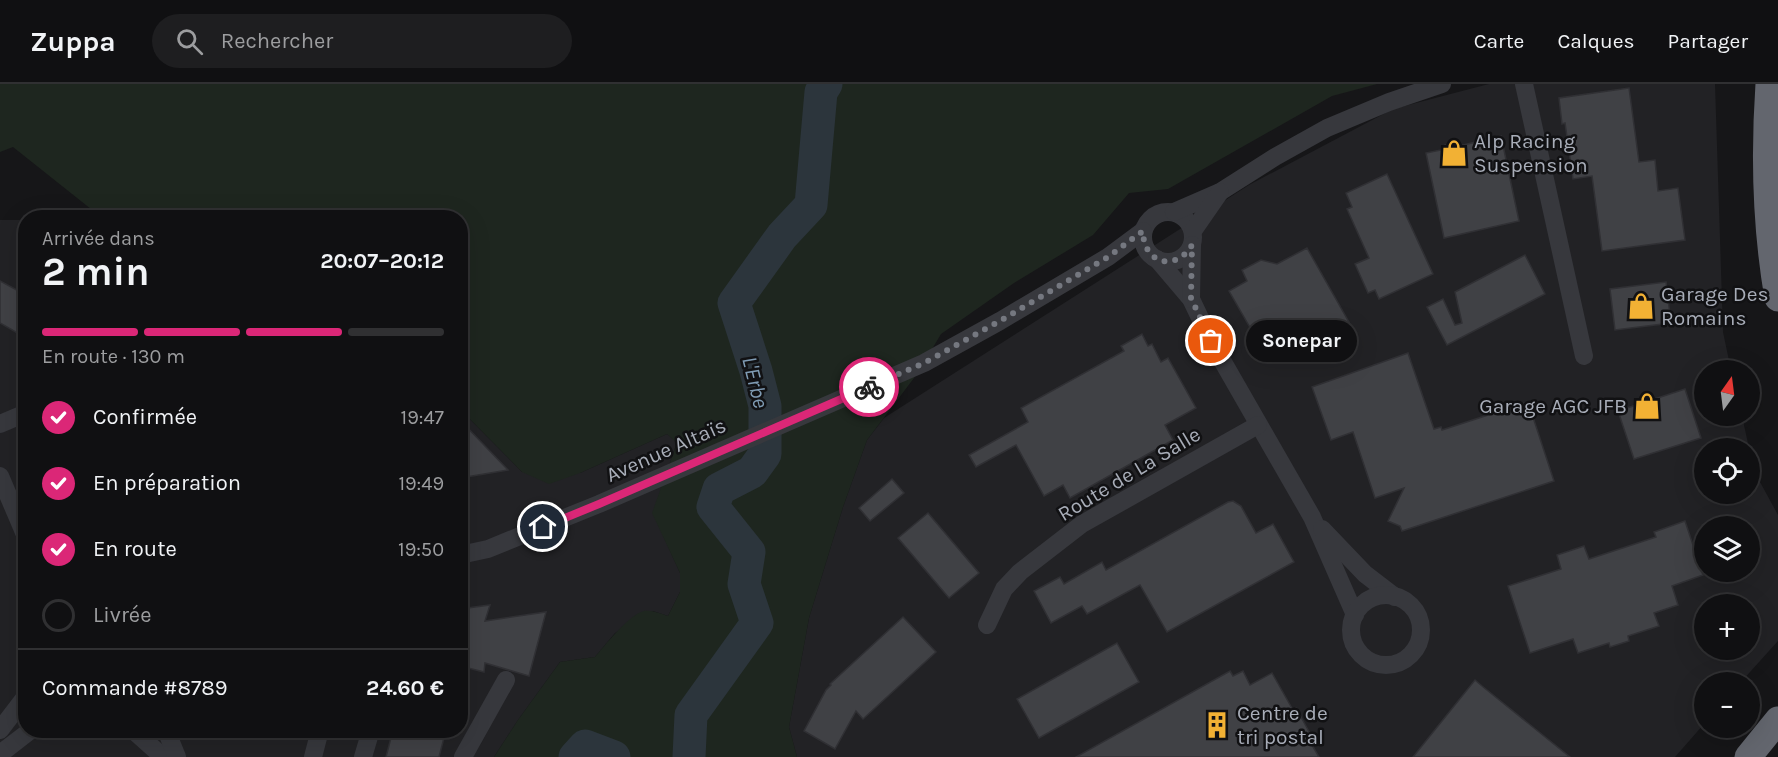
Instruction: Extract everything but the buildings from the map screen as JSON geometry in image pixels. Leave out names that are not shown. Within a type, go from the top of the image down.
[{"type":"highway","points":[[1769,84],[1766,125],[1767,184],[1778,298]]},
{"type":"highway","points":[[1748,757],[1778,720]]},
{"type":"street","points":[[1355,615],[1312,517],[1211,341],[1191,298],[1148,252],[1143,242],[1143,231],[1147,222],[1155,215],[1174,212],[1220,192],[1275,157],[1327,128],[1389,102],[1442,84]]},
{"type":"street","points":[[1524,84],[1584,356]]},
{"type":"street","points":[[1154,257],[1167,262],[1178,260],[1186,254],[1192,238],[1220,192]]},
{"type":"street","points":[[1174,212],[1189,222],[1192,238],[1191,298]]},
{"type":"street","name":"Avenue Altaïs","points":[[468,553],[488,549],[599,504],[924,363],[1108,257],[1143,231]]},
{"type":"street","name":"Avenue Altaïs","points":[[1108,257],[1154,257]]},
{"type":"street","points":[[0,424],[18,416]]},
{"type":"street","name":"Route de La Salle","points":[[987,625],[1004,589],[1020,572],[1082,524],[1258,425]]},
{"type":"street","points":[[0,476],[18,512]]},
{"type":"street","points":[[1312,517],[1365,574],[1395,597]]},
{"type":"street","points":[[1395,597],[1403,600],[1417,614],[1421,627],[1420,639],[1409,657],[1399,663],[1391,665],[1370,662],[1355,647],[1352,623],[1355,615],[1362,605],[1373,598],[1395,597]]},
{"type":"street","points":[[463,757],[506,680]]},
{"type":"street","points":[[0,730],[18,706]]},
{"type":"street","points":[[0,754],[21,738]]},
{"type":"street","points":[[142,738],[163,757]]},
{"type":"street","points":[[169,738],[177,757]]},
{"type":"street","points":[[313,757],[318,738]]},
{"type":"street","points":[[363,757],[369,738]]},
{"type":"shaded area","points":[[0,84],[1377,84],[1332,96],[1168,189],[1129,193],[1093,235],[1014,283],[941,334],[917,374],[867,440],[843,507],[809,618],[789,727],[797,757],[494,757],[560,662],[595,657],[638,613],[651,611],[668,616],[680,592],[680,573],[652,513],[677,443],[667,434],[580,473],[549,484],[522,472],[468,417],[468,210],[92,210],[13,147],[0,152]]},
{"type":"shaded area","points":[[1489,84],[1715,84],[1723,332],[1729,360],[1694,360],[1694,426],[1744,426],[1747,438],[1694,438],[1694,504],[1760,504],[1760,482],[1778,515],[1778,641],[1750,672],[1694,672],[1694,735],[1675,757],[797,757],[789,727],[809,618],[843,507],[867,440],[884,418],[1249,185],[1393,109]]},
{"type":"shaded area","points":[[0,220],[18,220],[18,738],[468,738],[468,417],[522,472],[580,473],[667,434],[677,442],[653,513],[680,573],[680,592],[668,616],[653,611],[615,633],[595,657],[560,662],[494,757],[0,757]]},
{"type":"waterway","name":"L'Erbe","points":[[689,757],[691,715],[757,623],[744,584],[749,552],[713,507],[719,489],[752,472],[765,454],[765,406],[734,303],[782,236],[811,205],[821,92],[826,84]]},
{"type":"waterway","name":"L'Erbe","points":[[575,757],[585,746],[614,757]]},
{"type":"way so far","points":[[869,387],[924,363],[1000,321],[1108,257],[1143,231],[1143,242],[1148,252],[1157,259],[1167,262],[1178,260],[1192,245],[1191,298],[1211,341]]},
{"type":"place","name":"Alp Racing Suspension","points":[[1454,153]]},
{"type":"place","name":"Garage Des Romains","points":[[1641,306]]},
{"type":"place","name":"Sonepar","points":[[1211,341]]},
{"type":"place","name":"Garage AGC JFB","points":[[1647,406]]},
{"type":"place","name":"Centre de tri postal","points":[[1217,725]]},
{"type":"route","points":[[543,527],[869,387]]}]
